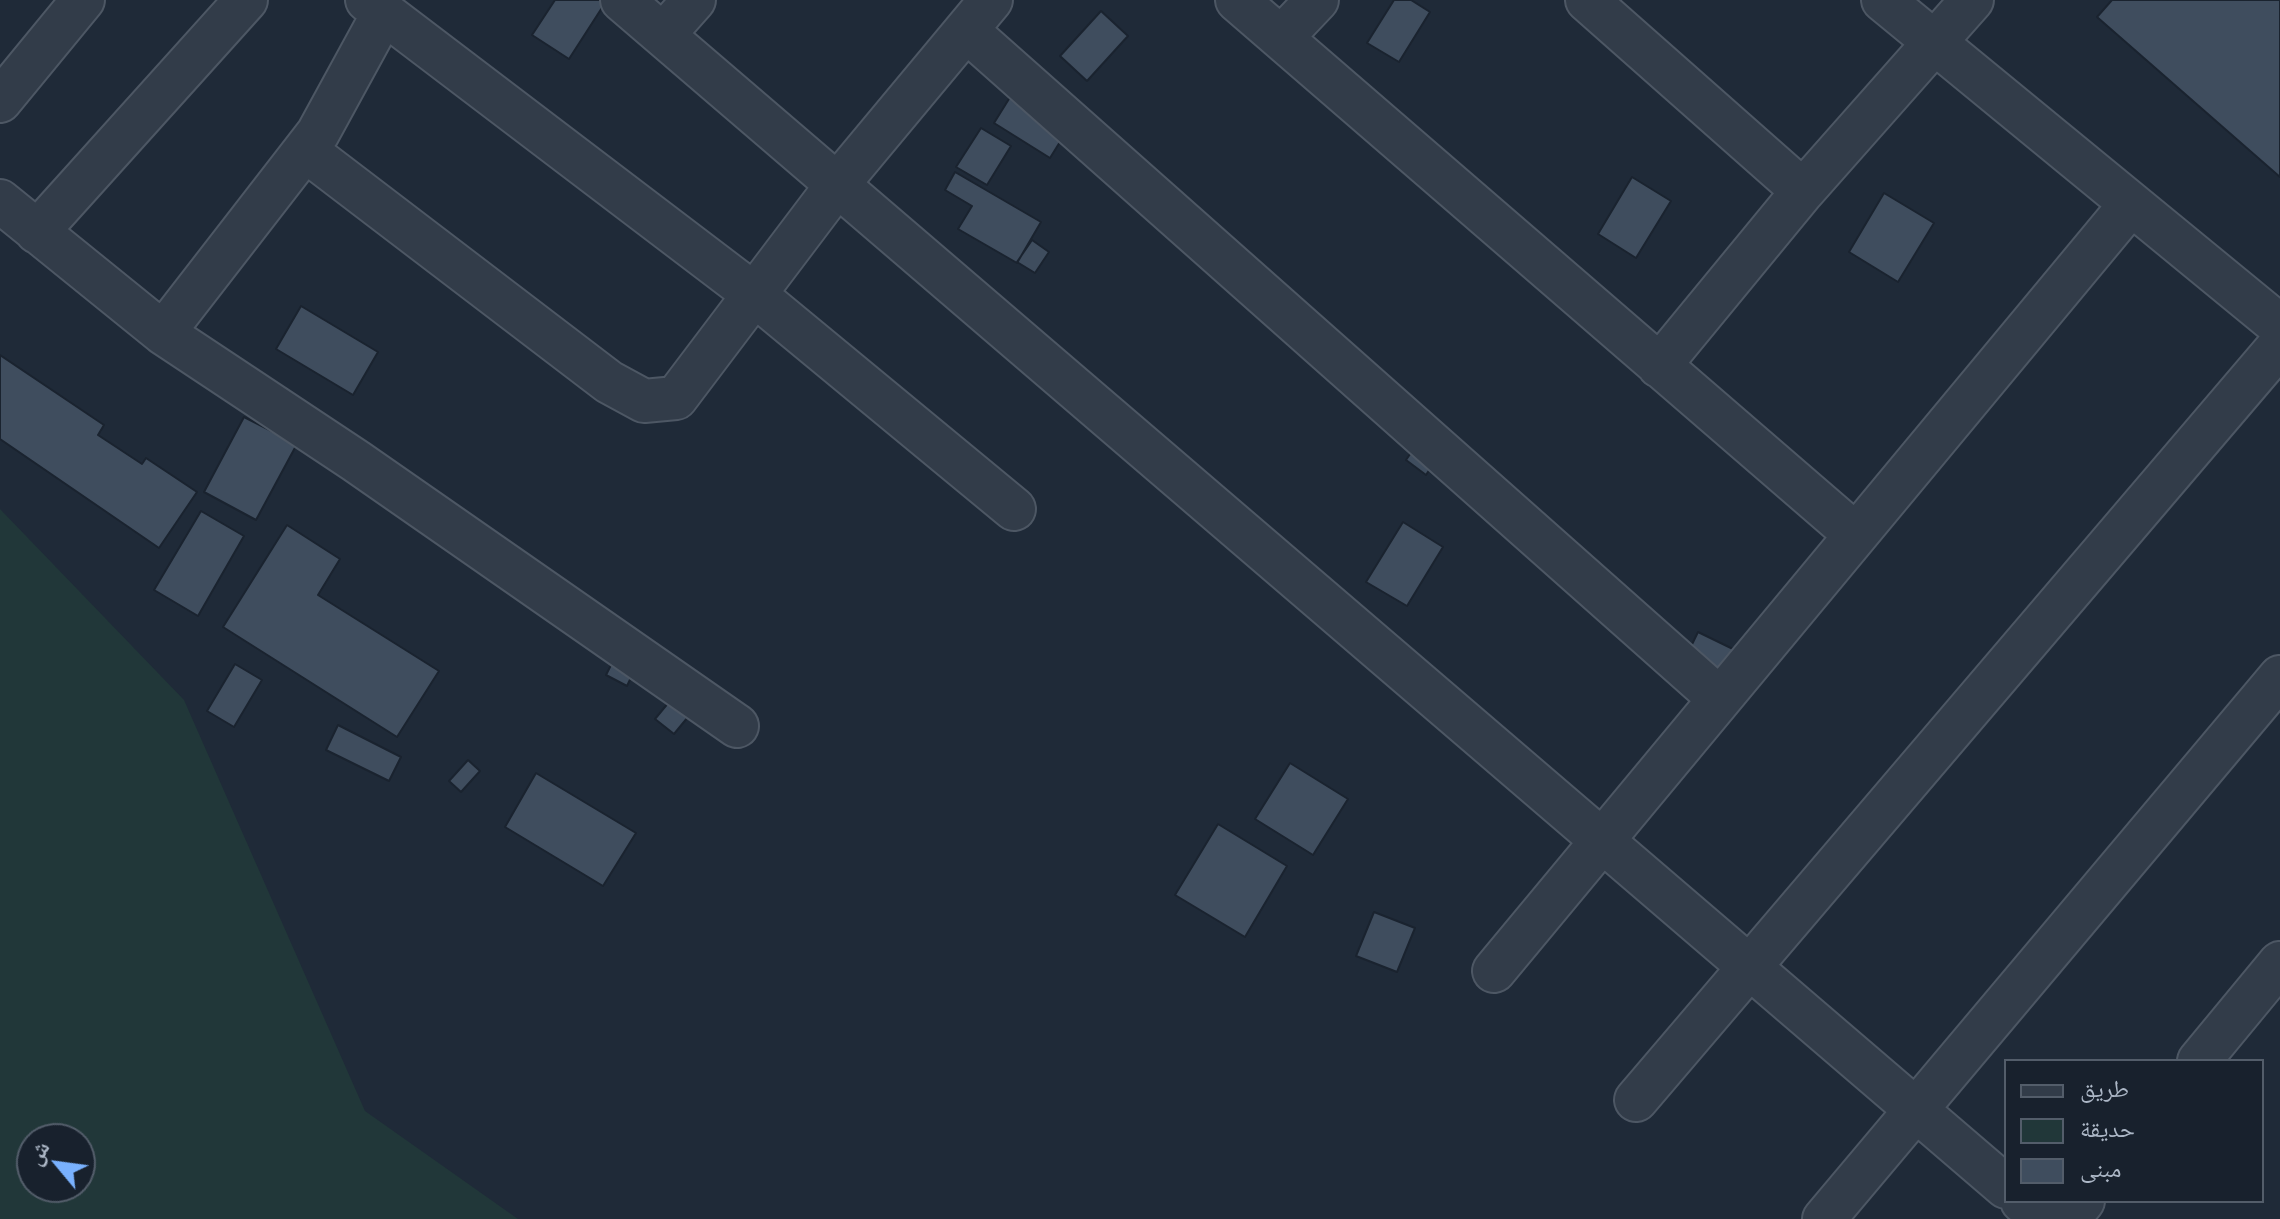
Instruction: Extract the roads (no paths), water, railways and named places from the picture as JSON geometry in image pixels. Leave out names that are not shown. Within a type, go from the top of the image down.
[{"type":"street","points":[[0,101],[83,0]]},
{"type":"street","points":[[37,232],[246,0]]},
{"type":"street","points":[[622,0],[2004,1185]]},
{"type":"street","points":[[663,35],[694,0]]},
{"type":"street","points":[[1237,0],[1856,535]]},
{"type":"street","points":[[1281,38],[1317,0]]},
{"type":"street","points":[[1587,0],[1803,191]]},
{"type":"street","points":[[1883,0],[2280,326]]},
{"type":"street","points":[[1659,366],[1803,191],[1972,0]]},
{"type":"street","points":[[163,333],[305,150],[375,7],[755,295],[1014,509]]},
{"type":"street","points":[[305,150],[609,382],[644,401],[676,398],[837,185],[979,15],[1720,699]]},
{"type":"street","points":[[0,201],[163,333],[370,470],[737,726]]},
{"type":"street","points":[[1494,971],[2131,204]]},
{"type":"street","points":[[1636,1100],[2280,345]]},
{"type":"street","points":[[1824,1219],[2280,677]]},
{"type":"street","points":[[2201,1059],[2280,963]]},
{"type":"street","points":[[2024,1203],[2043,1219]]},
{"type":"street","points":[[2068,1219],[2081,1203]]}]
